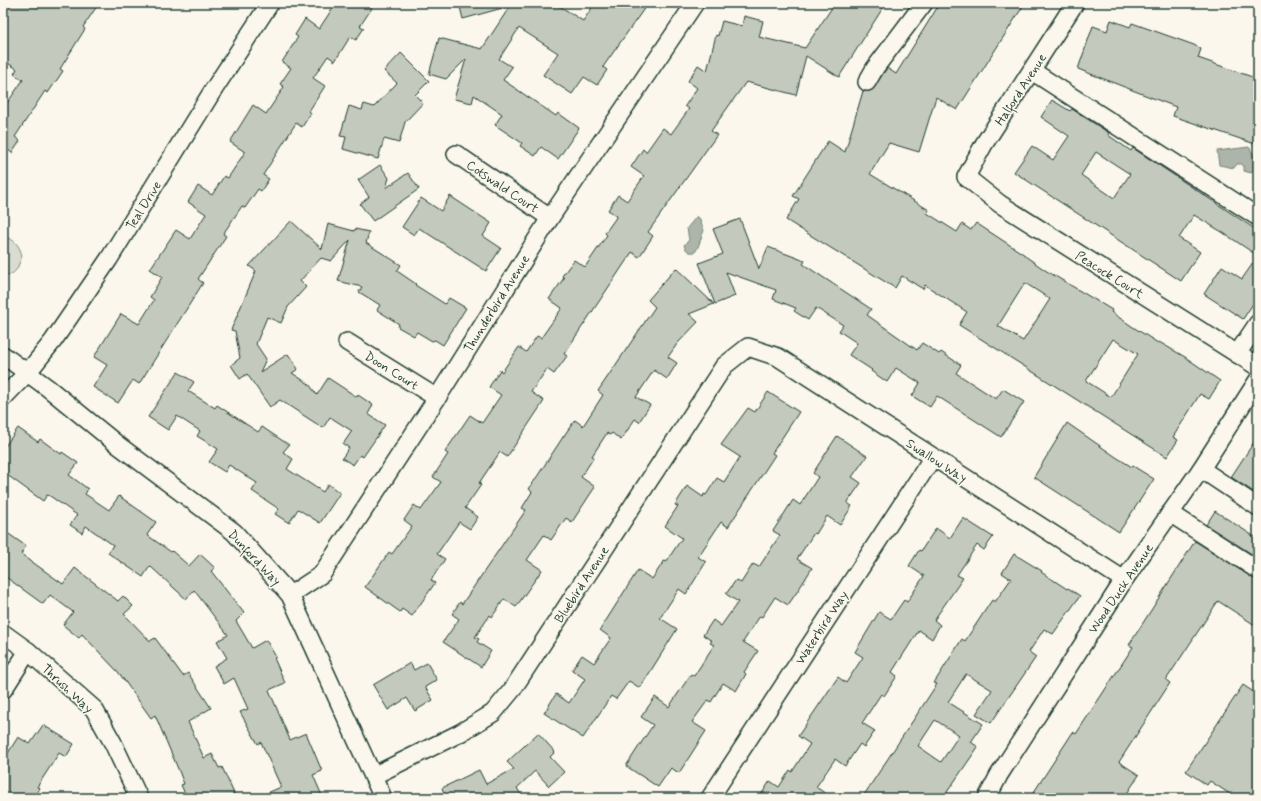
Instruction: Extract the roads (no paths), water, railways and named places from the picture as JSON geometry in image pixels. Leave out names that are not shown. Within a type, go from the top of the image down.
[{"type":"street","name":"Teal Drive","points":[[3,398],[28,372],[53,341],[109,259],[212,92],[270,3]]},
{"type":"street","name":"Thunderbird Avenue","points":[[290,595],[322,574],[437,398],[550,218],[695,3]]},
{"type":"street","points":[[867,82],[875,68],[924,3]]},
{"type":"street","name":"Halford Avenue","points":[[966,177],[984,144],[1075,3]]},
{"type":"street","points":[[1032,71],[1258,217]]},
{"type":"street","name":"Cotswald Court","points":[[456,154],[550,218]]},
{"type":"street","name":"Peacock Court","points":[[966,177],[1000,204],[1258,367]]},
{"type":"street","points":[[1237,354],[1258,323]]},
{"type":"street","name":"Doon Court","points":[[347,342],[437,398]]},
{"type":"street","name":"Swallow Way","points":[[748,347],[778,357],[1124,580]]},
{"type":"street","name":"Bluebird Avenue","points":[[373,776],[460,733],[493,713],[516,683],[724,366],[748,347]]},
{"type":"street","name":"Dunford Way","points":[[3,355],[28,372],[118,445],[234,532],[290,595],[383,798]]},
{"type":"street","name":"Wood Duck Avenue","points":[[986,798],[999,775],[1124,580],[1201,469],[1258,380]]},
{"type":"street","name":"Waterbird Way","points":[[710,798],[933,457]]},
{"type":"street","points":[[1201,469],[1258,507]]},
{"type":"street","points":[[1170,514],[1258,570]]},
{"type":"street","name":"Thrush Way","points":[[3,633],[28,651],[94,709],[113,743],[138,798]]},
{"type":"street","points":[[3,690],[28,651]]}]
